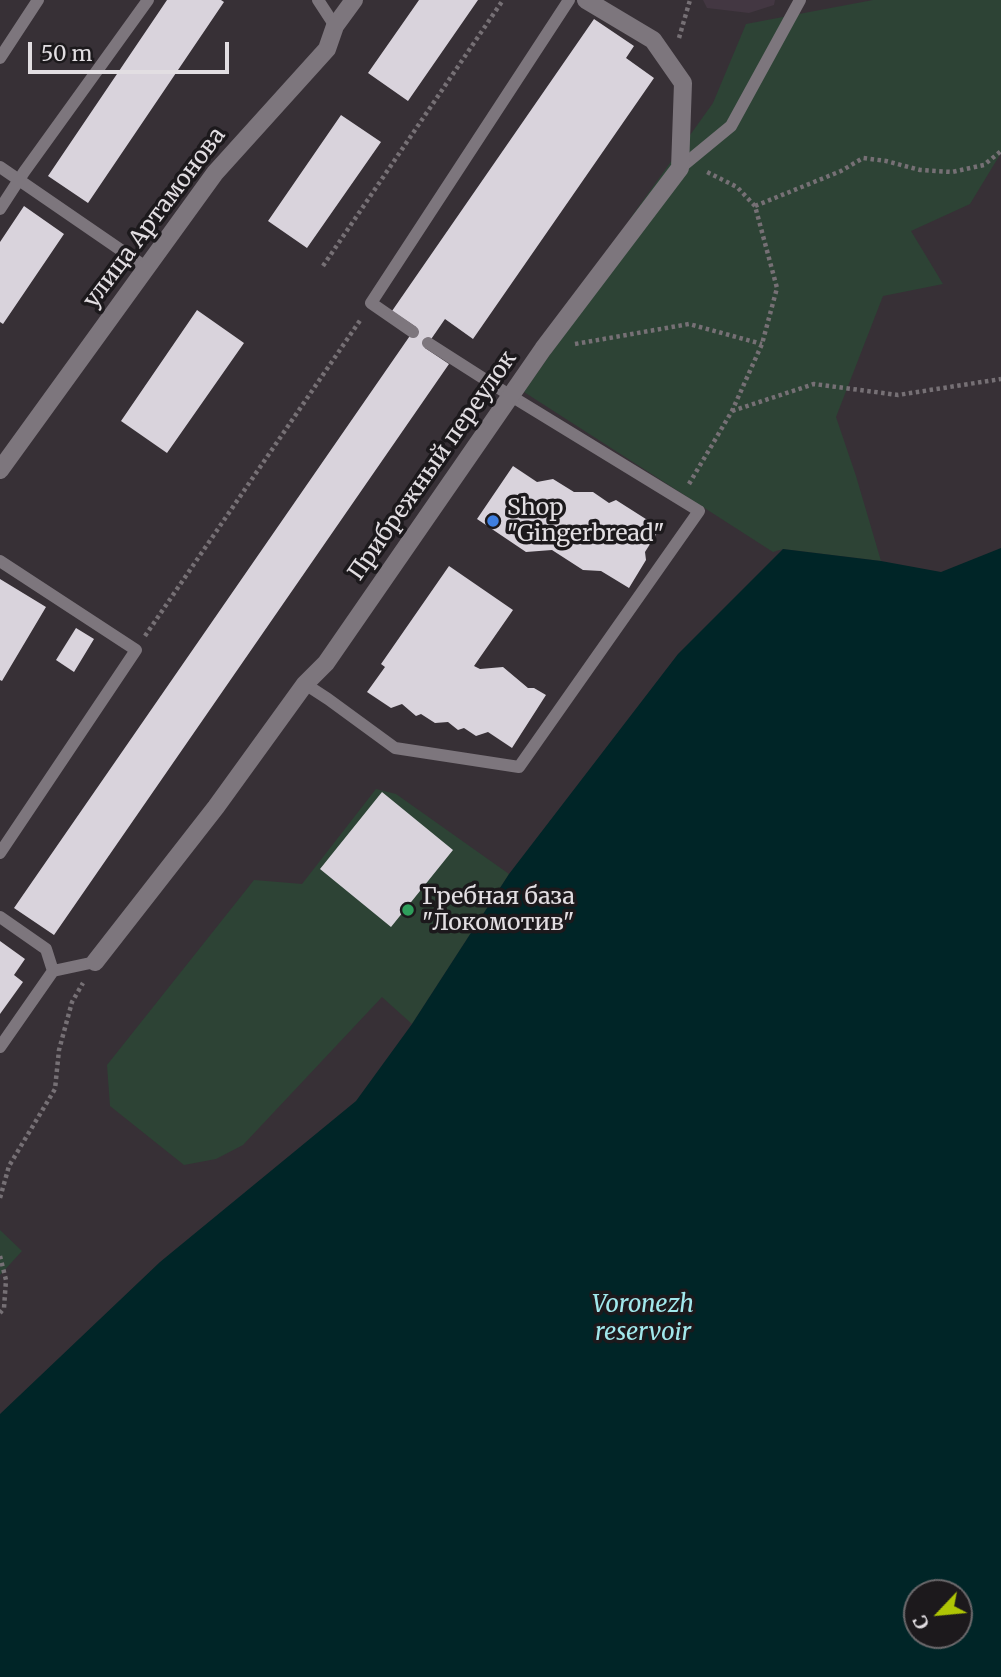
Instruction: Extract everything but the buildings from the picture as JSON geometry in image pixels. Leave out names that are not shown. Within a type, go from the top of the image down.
[{"type":"street","name":"улица Артамонова","points":[[0,470],[215,173],[327,48],[335,26],[354,0]]},
{"type":"street","points":[[586,0],[653,40],[683,83],[680,168]]},
{"type":"street","name":"Прибрежный переулок","points":[[94,962],[216,807],[305,684],[326,663],[543,349],[680,168]]},
{"type":"lane","points":[[0,58],[38,0]]},
{"type":"lane","points":[[0,209],[148,0]]},
{"type":"lane","points":[[318,0],[335,26]]},
{"type":"lane","points":[[413,332],[371,303],[569,0]]},
{"type":"lane","points":[[680,168],[731,126],[800,0]]},
{"type":"lane","points":[[0,167],[147,268]]},
{"type":"lane","points":[[305,684],[395,748],[519,767],[699,511],[428,343]]},
{"type":"lane","points":[[0,561],[136,650],[0,853]]},
{"type":"lane","points":[[0,916],[46,949],[53,971]]},
{"type":"lane","points":[[0,1047],[53,971],[94,962]]},
{"type":"path","points":[[323,266],[503,0]]},
{"type":"path","points":[[671,66],[690,0]]},
{"type":"path","points":[[755,206],[841,171],[863,158],[920,170],[951,172],[984,165],[1001,151]]},
{"type":"path","points":[[680,168],[702,169],[737,187],[755,206],[777,288],[762,344],[732,411],[680,499]]},
{"type":"path","points":[[136,650],[371,303]]},
{"type":"path","points":[[543,349],[689,324],[762,344]]},
{"type":"path","points":[[732,411],[814,384],[898,395],[1001,379]]},
{"type":"path","points":[[0,1198],[9,1166],[55,1089],[59,1049],[72,1002],[94,962]]},
{"type":"path","points":[[0,1256],[6,1280],[4,1308],[0,1313]]},
{"type":"shaded area","points":[[703,0],[775,0],[774,5],[749,13],[707,8]]},
{"type":"green space","points":[[873,0],[1001,0],[1001,153],[970,204],[911,231],[943,284],[883,296],[836,417],[881,561],[783,549],[773,552],[524,392],[569,327],[632,216],[713,103],[746,24]]},
{"type":"green space","points":[[376,789],[396,794],[509,874],[412,1024],[382,997],[243,1145],[216,1159],[184,1165],[110,1106],[107,1065],[254,880],[302,884]]},
{"type":"green space","points":[[0,1230],[22,1251],[0,1275]]},
{"type":"water","name":"Voronezh reservoir","points":[[1001,548],[1001,1677],[0,1677],[0,1414],[160,1262],[356,1101],[412,1024],[509,874],[678,654],[783,549],[881,561],[941,572]]},
{"type":"place","name":"Shop \"Gingerbread\"","points":[[493,521]]},
{"type":"place","name":"Гребная база \"Локомотив\"","points":[[408,910]]}]
